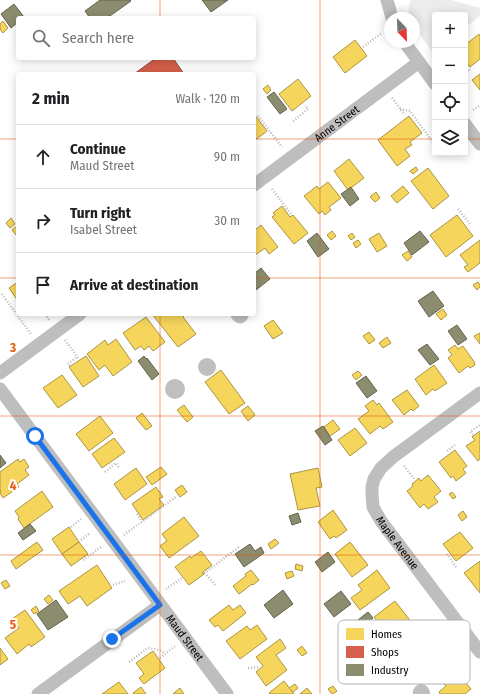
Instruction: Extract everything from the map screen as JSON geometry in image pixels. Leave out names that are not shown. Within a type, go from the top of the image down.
[{"type":"street","points":[[387,0],[390,12]]},
{"type":"street","points":[[409,48],[432,80]]},
{"type":"street","name":"Anne Street","points":[[259,181],[418,62]]},
{"type":"street","points":[[468,128],[480,144]]},
{"type":"street","points":[[0,373],[54,326],[76,316]]},
{"type":"street","name":"Maud Street","points":[[0,389],[108,544],[157,601],[227,694]]},
{"type":"street","name":"Maple Avenue","points":[[456,620],[381,521],[373,507],[372,494],[374,479],[381,468],[393,457],[480,393]]},
{"type":"street","points":[[38,694],[157,601]]},
{"type":"street","name":"Maple Avenue","points":[[470,639],[480,652]]},
{"type":"path","points":[[363,48],[382,32]]},
{"type":"path","points":[[384,88],[405,115]]},
{"type":"path","points":[[293,121],[308,109],[305,105]]},
{"type":"path","points":[[473,110],[480,105]]},
{"type":"path","points":[[400,109],[410,111],[432,142]]},
{"type":"path","points":[[258,116],[284,150]]},
{"type":"path","points":[[259,181],[291,214]]},
{"type":"path","points":[[458,209],[470,224]]},
{"type":"path","points":[[2,294],[16,313]]},
{"type":"path","points":[[18,316],[32,335]]},
{"type":"path","points":[[46,316],[78,358],[68,364],[70,366]]},
{"type":"path","points":[[473,435],[470,432],[480,425]]},
{"type":"path","points":[[447,451],[455,445]]},
{"type":"path","points":[[105,472],[116,463],[119,468]]},
{"type":"path","points":[[404,466],[415,480]]},
{"type":"path","points":[[83,560],[142,522],[177,496]]},
{"type":"path","points":[[137,514],[142,522]]},
{"type":"path","points":[[71,527],[83,518]]},
{"type":"path","points":[[81,540],[93,532]]},
{"type":"path","points":[[215,585],[205,573],[240,546]]},
{"type":"path","points":[[447,554],[456,567]]},
{"type":"path","points":[[157,601],[182,578]]},
{"type":"path","points":[[113,585],[128,580]]},
{"type":"path","points":[[160,658],[177,645]]},
{"type":"path","points":[[129,662],[143,654],[148,648],[159,650],[165,654]]},
{"type":"path","points":[[248,668],[260,667]]},
{"type":"shaded area","points":[[411,0],[451,0],[480,8],[480,16],[468,26],[468,12],[432,12],[432,51],[420,34],[420,12],[409,12],[409,4]]},
{"type":"shaded area","points":[[231,316],[248,316],[243,323],[237,323]]},
{"type":"shaded area","points":[[207,358],[213,361],[216,367],[213,373],[207,376],[201,373],[198,367],[201,361]]},
{"type":"shaded area","points":[[175,379],[182,382],[185,389],[182,396],[175,399],[168,396],[165,389],[168,382]]},
{"type":"shaded area","points":[[420,684],[427,687],[430,694],[413,694],[414,688]]},
{"type":"building: Homes","points":[[3,21],[8,28],[3,33],[0,29],[0,24]]},
{"type":"building: Homes","points":[[479,34],[480,59],[470,67],[468,64],[468,43]]},
{"type":"building: Homes","points":[[355,40],[367,56],[345,73],[333,57]]},
{"type":"building: Homes","points":[[480,74],[480,90],[472,80]]},
{"type":"building: Homes","points":[[298,79],[311,96],[292,111],[279,94]]},
{"type":"building: Homes","points":[[268,85],[271,90],[267,94],[263,89]]},
{"type":"building: Homes","points":[[409,116],[422,133],[410,142],[412,145],[405,149],[410,156],[397,166],[378,140]]},
{"type":"building: Homes","points":[[256,117],[267,131],[256,139]]},
{"type":"building: Homes","points":[[349,159],[364,178],[348,190],[334,171]]},
{"type":"building: Homes","points":[[416,167],[418,170],[413,174],[410,171]]},
{"type":"building: Homes","points":[[428,168],[449,196],[433,209],[411,181]]},
{"type":"building: Homes","points":[[328,182],[341,198],[329,207],[331,210],[325,215],[322,211],[319,214],[304,196],[317,186],[319,189]]},
{"type":"building: Homes","points":[[403,186],[409,193],[397,203],[391,196]]},
{"type":"building: Homes","points":[[376,192],[380,198],[375,202],[370,197]]},
{"type":"building: Homes","points":[[282,206],[290,217],[293,215],[308,233],[294,244],[272,217],[275,215],[273,213]]},
{"type":"building: Homes","points":[[457,215],[473,236],[446,257],[430,235]]},
{"type":"building: Homes","points":[[11,218],[15,224],[10,228],[6,223]]},
{"type":"building: Homes","points":[[261,225],[278,247],[269,254],[265,248],[256,255],[256,229]]},
{"type":"building: Homes","points":[[16,227],[16,235],[12,230]]},
{"type":"building: Homes","points":[[332,231],[336,236],[331,240],[327,235]]},
{"type":"building: Homes","points":[[352,233],[355,237],[351,240],[348,236]]},
{"type":"building: Homes","points":[[379,233],[387,246],[377,252],[369,239]]},
{"type":"building: Homes","points":[[358,240],[361,244],[356,248],[353,243]]},
{"type":"building: Homes","points":[[480,240],[480,263],[468,272],[464,267],[468,265],[460,255]]},
{"type":"building: Homes","points":[[408,251],[412,257],[407,261],[402,255]]},
{"type":"building: Homes","points":[[478,282],[480,287],[477,290],[473,285]]},
{"type":"building: Homes","points":[[16,283],[16,298],[9,288]]},
{"type":"building: Homes","points":[[443,309],[447,315],[441,320],[436,314]]},
{"type":"building: Homes","points":[[154,316],[184,316],[183,317],[196,334],[178,347]]},
{"type":"building: Homes","points":[[146,317],[165,342],[153,351],[149,346],[144,350],[141,346],[135,350],[123,333]]},
{"type":"building: Homes","points":[[273,320],[283,333],[273,339],[264,326]]},
{"type":"building: Homes","points":[[369,332],[375,340],[369,344],[363,336]]},
{"type":"building: Homes","points":[[480,333],[480,344],[474,336]]},
{"type":"building: Homes","points":[[387,337],[391,343],[383,348],[379,343]]},
{"type":"building: Homes","points":[[116,339],[132,362],[113,376],[105,365],[99,370],[87,354],[105,340],[108,345]]},
{"type":"building: Homes","points":[[455,345],[458,349],[463,346],[475,363],[475,365],[470,368],[468,366],[459,373],[448,358],[452,355],[448,350]]},
{"type":"building: Homes","points":[[86,356],[99,376],[83,387],[69,367]]},
{"type":"building: Homes","points":[[434,365],[447,383],[435,391],[433,389],[426,395],[415,379]]},
{"type":"building: Homes","points":[[221,370],[245,403],[229,414],[205,382]]},
{"type":"building: Homes","points":[[358,371],[362,375],[356,380],[352,375]]},
{"type":"building: Homes","points":[[62,375],[77,395],[58,408],[43,388]]},
{"type":"building: Homes","points":[[407,390],[419,406],[413,411],[411,409],[404,415],[392,400]]},
{"type":"building: Homes","points":[[373,400],[377,405],[379,403],[393,422],[383,429],[380,426],[370,434],[358,419],[369,411],[365,406]]},
{"type":"building: Homes","points":[[184,405],[193,417],[187,422],[177,410]]},
{"type":"building: Homes","points":[[248,406],[255,415],[248,421],[241,411]]},
{"type":"building: Homes","points":[[142,413],[152,426],[146,430],[136,418]]},
{"type":"building: Homes","points":[[100,416],[113,433],[89,451],[76,434]]},
{"type":"building: Homes","points":[[333,420],[340,429],[330,436],[324,427]]},
{"type":"building: Homes","points":[[355,428],[367,443],[350,456],[338,440]]},
{"type":"building: Homes","points":[[480,431],[480,459],[478,461],[466,446],[475,440],[472,437]]},
{"type":"building: Homes","points":[[114,438],[125,452],[102,468],[92,454]]},
{"type":"building: Homes","points":[[455,450],[467,466],[463,469],[466,473],[456,481],[453,476],[451,478],[439,462]]},
{"type":"building: Homes","points":[[18,459],[20,462],[24,459],[29,467],[25,470],[29,475],[17,484],[19,487],[3,498],[0,493],[0,472]]},
{"type":"building: Homes","points":[[161,467],[167,474],[152,485],[146,477]]},
{"type":"building: Homes","points":[[136,468],[147,484],[125,500],[114,484]]},
{"type":"building: Homes","points":[[318,468],[322,487],[316,488],[320,506],[298,510],[290,474]]},
{"type":"building: Homes","points":[[428,475],[441,491],[434,497],[438,502],[428,509],[424,504],[420,508],[407,491],[419,478],[421,481]]},
{"type":"building: Homes","points":[[182,485],[187,492],[180,497],[175,490]]},
{"type":"building: Homes","points":[[156,487],[163,497],[159,499],[164,505],[143,520],[132,504]]},
{"type":"building: Homes","points":[[42,491],[53,507],[24,528],[15,511]]},
{"type":"building: Homes","points":[[452,492],[456,497],[453,499],[449,494]]},
{"type":"building: Homes","points":[[333,510],[347,530],[336,538],[334,536],[330,539],[318,522]]},
{"type":"building: Homes","points":[[463,511],[467,517],[462,521],[458,515]]},
{"type":"building: Homes","points":[[184,517],[199,536],[169,558],[160,546],[167,541],[162,534]]},
{"type":"building: Homes","points":[[69,527],[79,542],[62,554],[52,539]]},
{"type":"building: Homes","points":[[460,532],[473,548],[456,561],[443,544]]},
{"type":"building: Homes","points":[[275,539],[279,543],[271,549],[268,544]]},
{"type":"building: Homes","points":[[37,542],[43,550],[16,569],[11,561]]},
{"type":"building: Homes","points":[[79,542],[88,554],[71,566],[62,554]]},
{"type":"building: Homes","points":[[350,542],[368,565],[352,577],[335,554]]},
{"type":"building: Homes","points":[[201,551],[212,565],[202,573],[204,574],[189,585],[175,567],[190,556],[191,558]]},
{"type":"building: Homes","points":[[480,561],[480,593],[464,573]]},
{"type":"building: Homes","points":[[296,564],[303,566],[302,571],[295,569]]},
{"type":"building: Homes","points":[[97,565],[112,588],[87,606],[80,596],[68,604],[59,591]]},
{"type":"building: Homes","points":[[251,570],[259,580],[239,594],[233,586]]},
{"type":"building: Homes","points":[[377,570],[390,588],[360,610],[351,598],[362,590],[358,585]]},
{"type":"building: Homes","points":[[292,571],[294,576],[287,579],[285,573]]},
{"type":"building: Homes","points":[[6,580],[10,586],[5,589],[1,583]]},
{"type":"building: Homes","points":[[49,595],[53,600],[48,604],[44,599]]},
{"type":"building: Homes","points":[[395,601],[410,620],[377,620],[374,617]]},
{"type":"building: Homes","points":[[229,605],[233,610],[240,605],[246,613],[223,631],[218,625],[215,627],[209,620]]},
{"type":"building: Homes","points":[[36,606],[39,611],[34,614],[31,610]]},
{"type":"building: Homes","points":[[25,610],[45,637],[31,647],[29,644],[17,654],[5,638],[19,628],[12,619]]},
{"type":"building: Homes","points":[[257,625],[267,639],[240,659],[226,641],[247,626],[250,630]]},
{"type":"building: Homes","points":[[280,639],[286,648],[276,655],[287,670],[266,686],[256,672],[263,666],[256,657]]},
{"type":"building: Homes","points":[[302,646],[307,653],[302,656],[297,650]]},
{"type":"building: Homes","points":[[0,648],[8,659],[0,665]]},
{"type":"building: Homes","points":[[153,651],[165,668],[144,684],[139,678],[144,674],[136,663]]},
{"type":"building: Homes","points":[[284,681],[294,694],[269,693]]},
{"type":"building: Homes","points":[[119,682],[128,694],[102,694]]},
{"type":"building: Homes","points":[[295,684],[298,688],[293,692],[289,688]]},
{"type":"building: Homes","points":[[444,684],[467,684],[471,689],[465,694],[440,694],[439,692],[446,686]]},
{"type":"building: Homes","points":[[333,686],[337,691],[332,694],[328,689]]},
{"type":"building: Homes","points":[[141,687],[146,694],[133,693]]},
{"type":"building: Homes","points":[[180,688],[184,694],[173,694],[174,693]]},
{"type":"building: Homes","points":[[307,688],[312,694],[300,694]]},
{"type":"building: Shops","points":[[153,60],[174,60],[183,72],[137,72]]},
{"type":"building: Industry","points":[[100,0],[131,1],[110,16],[89,16],[85,11]]},
{"type":"building: Industry","points":[[202,0],[228,0],[211,12]]},
{"type":"building: Industry","points":[[14,4],[23,16],[16,16],[16,24],[11,28],[1,14]]},
{"type":"building: Industry","points":[[274,92],[287,109],[280,114],[267,97]]},
{"type":"building: Industry","points":[[351,187],[359,199],[350,206],[341,194]]},
{"type":"building: Industry","points":[[420,231],[429,242],[412,255],[404,243]]},
{"type":"building: Industry","points":[[317,233],[329,249],[318,257],[307,241]]},
{"type":"building: Industry","points":[[261,268],[270,279],[256,290],[256,272]]},
{"type":"building: Industry","points":[[433,291],[444,306],[429,317],[418,301]]},
{"type":"building: Industry","points":[[457,325],[467,339],[458,345],[448,331]]},
{"type":"building: Industry","points":[[427,344],[439,359],[430,365],[418,350]]},
{"type":"building: Industry","points":[[144,356],[159,374],[152,380],[138,361]]},
{"type":"building: Industry","points":[[366,376],[377,391],[367,398],[356,383]]},
{"type":"building: Industry","points":[[323,426],[332,440],[325,445],[315,431]]},
{"type":"building: Industry","points":[[0,455],[6,463],[0,468]]},
{"type":"building: Industry","points":[[298,513],[301,522],[292,525],[289,516]]},
{"type":"building: Industry","points":[[30,524],[36,531],[23,540],[18,533]]},
{"type":"building: Industry","points":[[250,544],[255,551],[261,547],[264,553],[244,567],[235,554]]},
{"type":"building: Industry","points":[[328,552],[335,562],[322,572],[315,562]]},
{"type":"building: Industry","points":[[283,590],[293,604],[274,618],[264,605]]},
{"type":"building: Industry","points":[[341,591],[351,604],[334,617],[324,604]]},
{"type":"building: Industry","points":[[56,600],[68,617],[48,630],[37,614]]},
{"type":"building: Industry","points":[[368,612],[373,618],[371,620],[358,620]]},
{"type":"route","points":[[35,436],[160,605],[112,639]]}]
